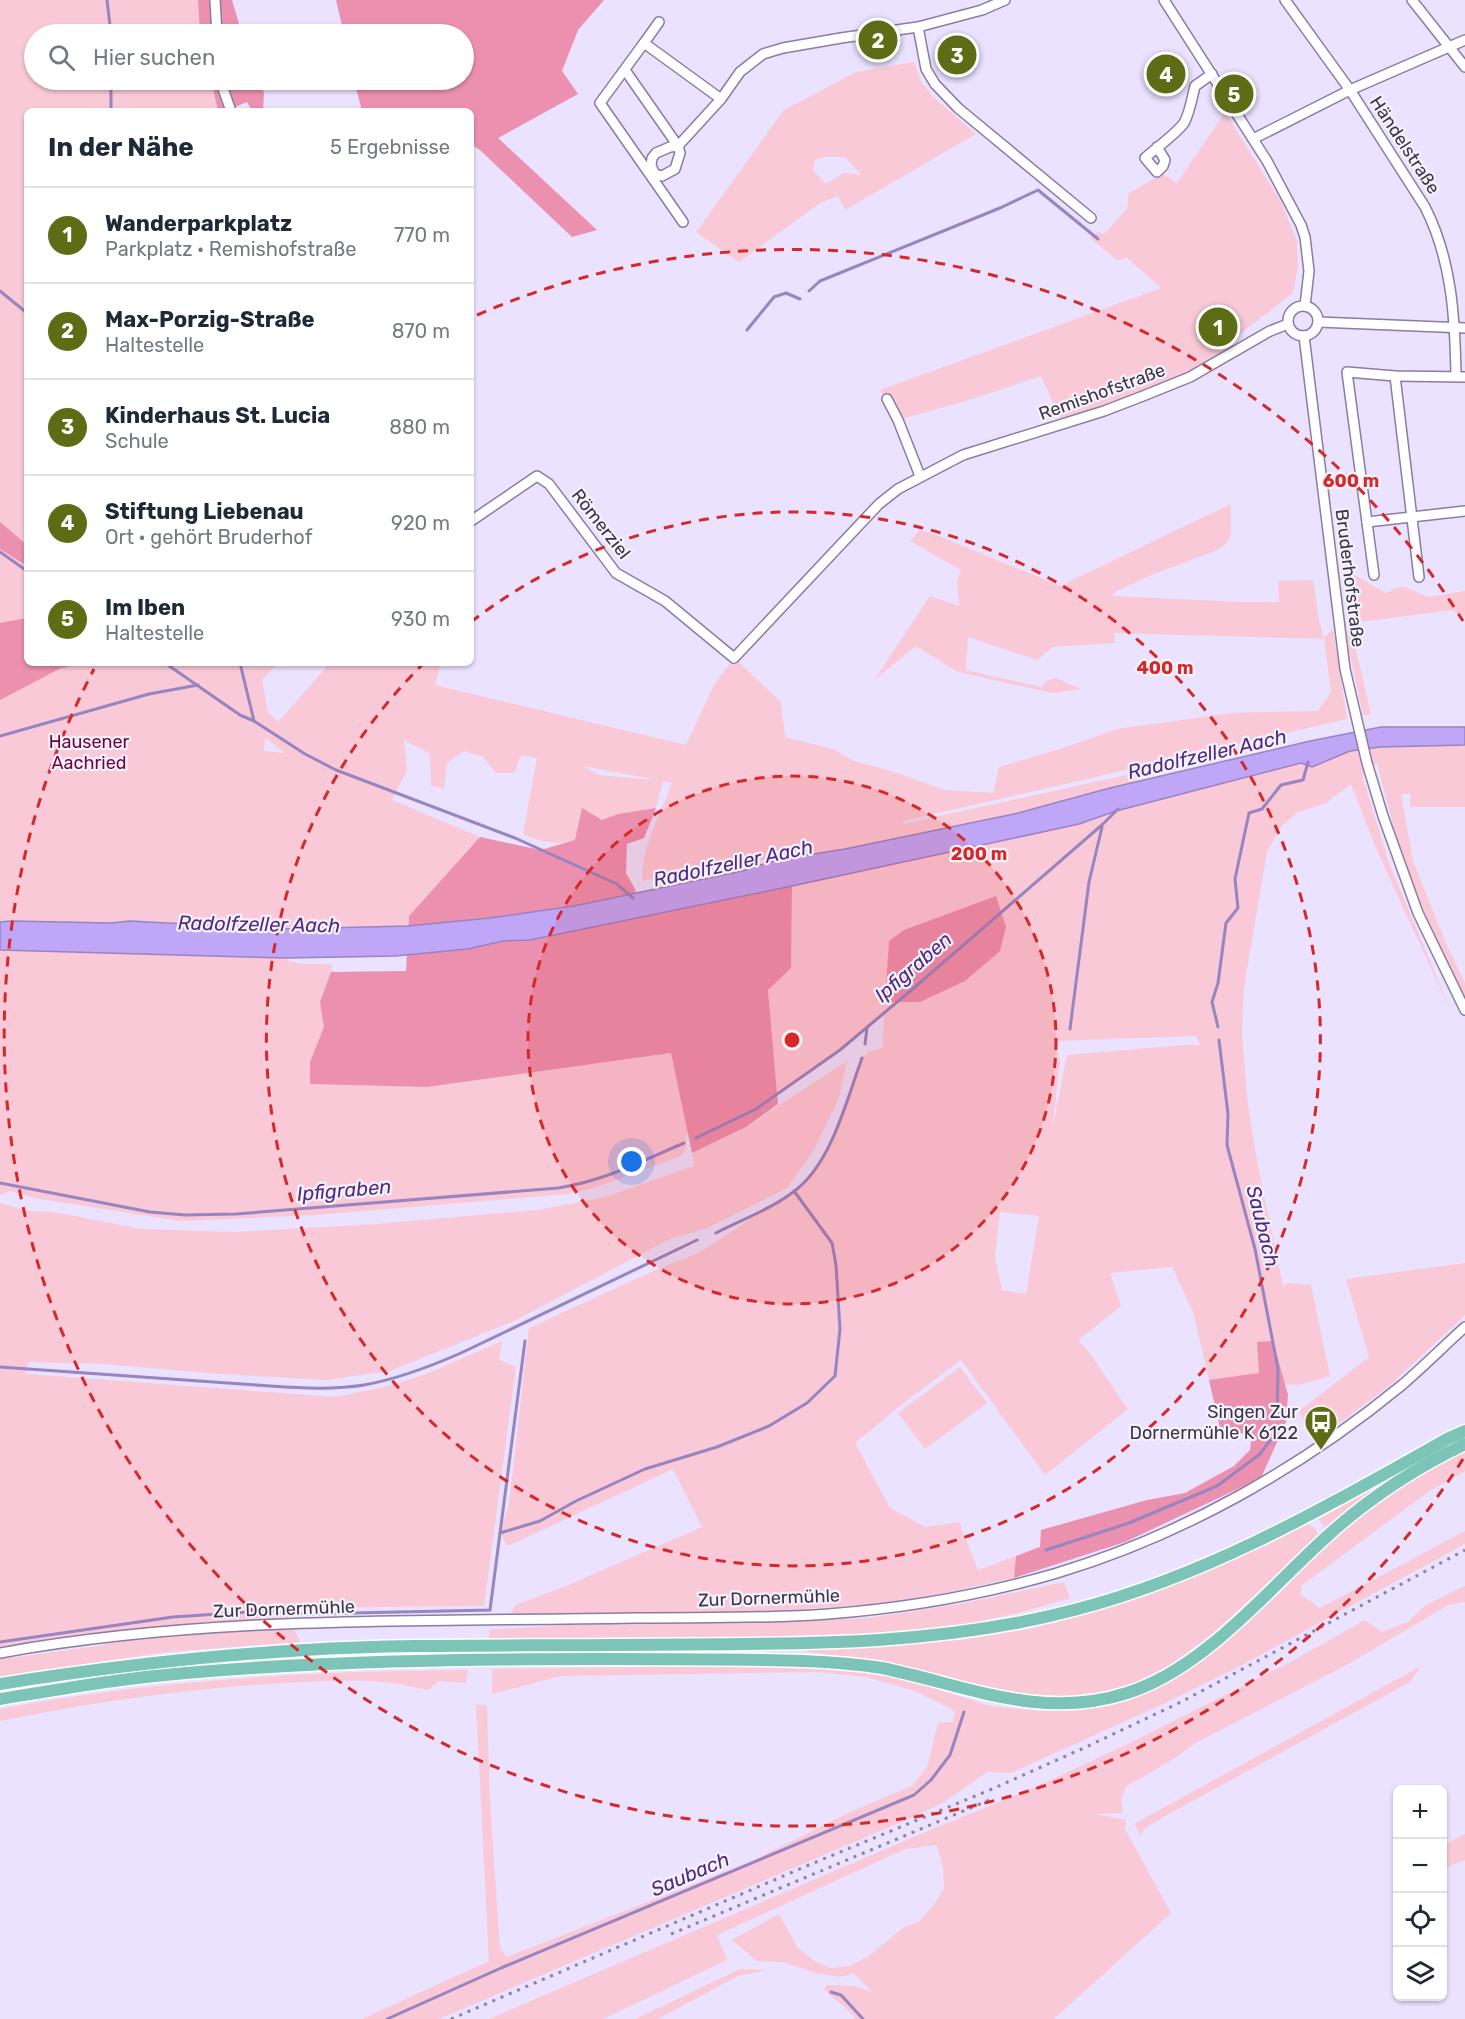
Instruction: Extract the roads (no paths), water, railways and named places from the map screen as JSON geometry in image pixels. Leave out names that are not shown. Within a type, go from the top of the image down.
[{"type":"main road","points":[[0,1699],[91,1684],[183,1673],[451,1653],[496,1646],[821,1643],[943,1635],[1024,1622],[1074,1610],[1150,1587],[1199,1569],[1330,1505],[1465,1431]]},
{"type":"main road","points":[[0,1684],[90,1670],[295,1651],[451,1653],[496,1659],[808,1661],[879,1668],[985,1695],[1026,1701],[1063,1705],[1099,1701],[1131,1692],[1164,1677],[1194,1658],[1221,1638],[1324,1539],[1361,1507],[1408,1475],[1465,1444]]},
{"type":"street","points":[[215,0],[216,24]]},
{"type":"street","points":[[979,0],[982,10]]},
{"type":"street","points":[[648,167],[656,153],[678,146],[721,99],[740,72],[764,54],[829,40],[918,27],[982,10],[1005,0]]},
{"type":"street","points":[[1164,0],[1253,139],[1290,203],[1305,237],[1310,271],[1305,306]]},
{"type":"street","name":"Händelstraße","points":[[1285,0],[1350,90],[1425,207],[1434,225],[1460,328],[1460,376]]},
{"type":"street","points":[[1412,0],[1465,68]]},
{"type":"street","points":[[659,22],[600,103],[648,167],[683,222]]},
{"type":"street","points":[[918,27],[926,69],[935,84],[958,108],[1091,218]]},
{"type":"street","points":[[1253,139],[1350,90],[1465,40]]},
{"type":"street","points":[[644,43],[721,99]]},
{"type":"street","points":[[625,70],[678,146],[679,162],[670,173],[662,176],[648,167]]},
{"type":"street","points":[[1157,147],[1183,125],[1195,86],[1212,74]]},
{"type":"street","points":[[224,90],[230,108]]},
{"type":"street","points":[[1305,306],[1317,315],[1318,322],[1311,334],[1304,336],[1297,335],[1288,324],[1292,311],[1305,306]]},
{"type":"street","points":[[1318,322],[1460,328]]},
{"type":"street","name":"Remishofstraße","points":[[734,658],[879,504],[898,489],[963,455],[1104,411],[1190,377],[1270,331],[1288,324]]},
{"type":"street","name":"Bruderhofstraße","points":[[1304,336],[1338,622],[1345,669],[1367,763],[1383,816],[1418,913],[1465,1010]]},
{"type":"street","points":[[1374,575],[1347,372],[1395,376],[1460,376]]},
{"type":"street","points":[[1395,376],[1419,577]]},
{"type":"street","points":[[887,399],[898,420],[920,476]]},
{"type":"street","name":"Römerziel","points":[[474,519],[537,476],[549,484],[616,573],[665,601],[734,658]]},
{"type":"street","points":[[1366,522],[1465,511]]},
{"type":"street","name":"Zur Dornermühle","points":[[0,1653],[49,1644],[127,1635],[282,1623],[827,1614],[920,1603],[978,1593],[1057,1572],[1136,1545],[1260,1483],[1349,1426],[1405,1382],[1465,1327]]},
{"type":"waterway","points":[[107,0],[110,24]]},
{"type":"waterway","points":[[111,90],[111,108]]},
{"type":"waterway","points":[[809,291],[820,281],[1000,208],[1038,190],[1098,239]]},
{"type":"waterway","points":[[0,291],[24,311]]},
{"type":"waterway","points":[[747,330],[774,297],[786,293],[800,299]]},
{"type":"waterway","points":[[0,552],[24,569]]},
{"type":"waterway","points":[[169,666],[240,715],[336,770],[515,838],[617,884],[633,898]]},
{"type":"waterway","points":[[241,666],[254,721]]},
{"type":"waterway","points":[[0,736],[149,694],[198,685]]},
{"type":"waterway","name":"Saubach","points":[[1218,1027],[1212,1002],[1218,983],[1226,923],[1238,908],[1235,879],[1249,813],[1262,809],[1281,785],[1303,780],[1308,762]]},
{"type":"waterway","name":"Ipfigraben","points":[[696,1138],[756,1109],[840,1050],[1118,809]]},
{"type":"waterway","points":[[1070,1029],[1089,882],[1102,827]]},
{"type":"waterway","points":[[865,1044],[867,1028]]},
{"type":"waterway","name":"Saubach","points":[[1219,1040],[1228,1114],[1227,1145],[1255,1249],[1278,1369],[1277,1419]]},
{"type":"waterway","points":[[716,1233],[778,1202],[797,1189],[809,1177],[829,1146],[862,1058]]},
{"type":"waterway","name":"Ipfigraben","points":[[0,1183],[150,1212],[185,1215],[236,1214],[558,1188],[591,1181],[684,1143]]},
{"type":"waterway","points":[[500,1533],[540,1521],[576,1501],[645,1469],[717,1447],[769,1426],[807,1403],[835,1376],[840,1329],[836,1265],[832,1243],[794,1191]]},
{"type":"waterway","points":[[0,1367],[293,1387],[329,1388],[364,1385],[413,1372],[461,1353],[697,1240]]},
{"type":"waterway","points":[[0,1642],[173,1617],[263,1611],[309,1614],[490,1610],[525,1341]]},
{"type":"waterway","name":"Saubach","points":[[1046,1550],[1129,1523],[1217,1486],[1260,1454],[1272,1438]]},
{"type":"waterway","name":"Saubach","points":[[387,2019],[501,1968],[914,1795],[931,1780],[950,1755],[964,1712]]},
{"type":"waterway","points":[[831,1992],[841,1995],[863,2019]]},
{"type":"railway","points":[[451,2019],[1086,1747],[1181,1702],[1465,1550]]},
{"type":"railway","points":[[671,1934],[992,1799]]},
{"type":"place","name":"Max-Porzig-Straße","points":[[878,40]]},
{"type":"place","name":"Kinderhaus St. Lucia","points":[[957,55]]},
{"type":"place","name":"Stiftung Liebenau","points":[[1166,74]]},
{"type":"place","name":"Im Iben","points":[[1234,94]]},
{"type":"place","name":"Wanderparkplatz","points":[[1218,327]]},
{"type":"place","name":"Singen Zur Dornermühle K 6122","points":[[1321,1451]]},
{"type":"park label","name":"Hausener Aachried","points":[[89,752]]},
{"type":"water label","name":"Radolfzeller Aach","points":[[1207,754]]},
{"type":"water label","name":"Radolfzeller Aach","points":[[733,863]]},
{"type":"water label","name":"Radolfzeller Aach","points":[[259,924]]}]
